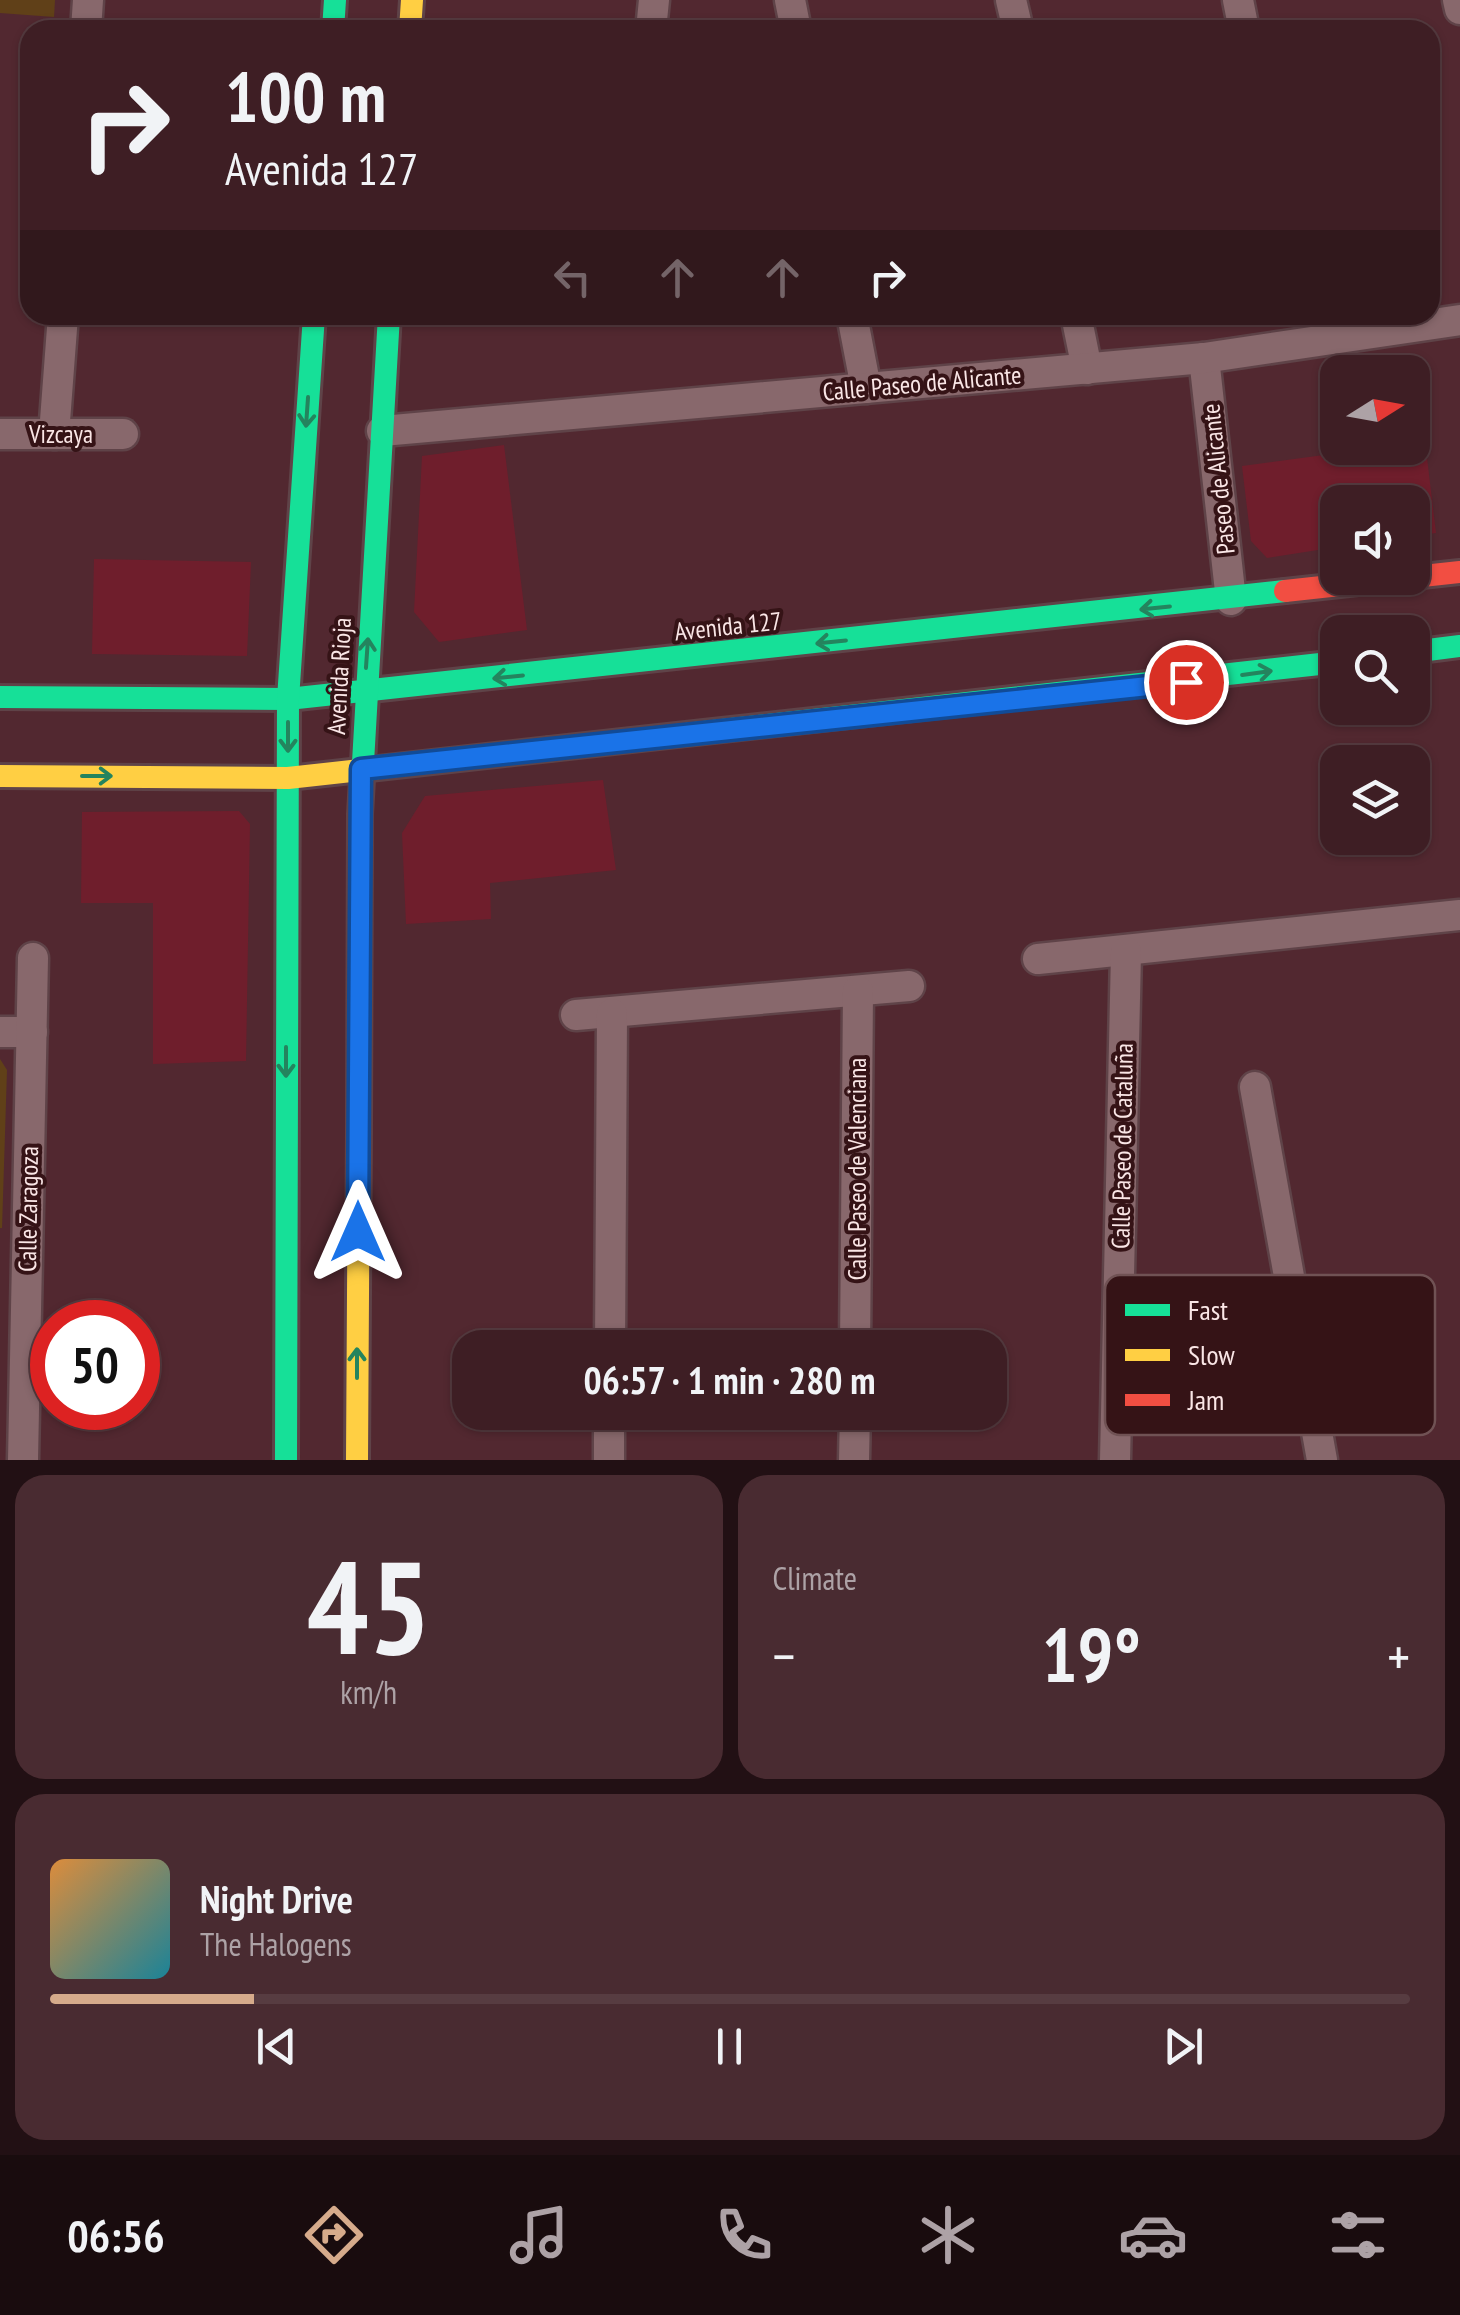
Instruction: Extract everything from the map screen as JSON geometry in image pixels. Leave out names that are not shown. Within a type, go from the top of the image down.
[{"type":"main road","name":"Avenida Rioja","points":[[286,1460],[288,698],[313,325]]},
{"type":"main road","name":"Avenida Rioja","points":[[356,1460],[361,769],[388,325]]},
{"type":"main road","name":"Avenida 127","points":[[0,697],[288,698],[365,692],[1460,572]]},
{"type":"main road","points":[[1430,650],[1460,646]]},
{"type":"main road","points":[[0,776],[288,778],[1320,664]]},
{"type":"street","points":[[1458,0],[1460,9]]},
{"type":"street","points":[[54,434],[63,325]]},
{"type":"street","points":[[854,325],[866,388]]},
{"type":"street","points":[[1078,325],[1087,369]]},
{"type":"street","name":"Calle Paseo de Alicante","points":[[382,432],[1204,358],[1299,330],[1380,325]]},
{"type":"street","name":"Paseo de Alicante","points":[[1204,358],[1231,600]]},
{"type":"street","name":"Vizcaya","points":[[0,434],[123,434]]},
{"type":"street","points":[[1038,958],[1460,915]]},
{"type":"street","name":"Calle Paseo de Cataluña","points":[[1119,1275],[1126,952]]},
{"type":"street","name":"Calle Zaragoza","points":[[23,1460],[33,958]]},
{"type":"street","points":[[576,1015],[908,986]]},
{"type":"street","name":"Calle Paseo de Valenciana","points":[[855,1330],[858,991]]},
{"type":"street","points":[[610,1330],[612,1014]]},
{"type":"street","points":[[0,1032],[32,1032]]},
{"type":"street","points":[[1255,1087],[1289,1275]]},
{"type":"street","points":[[609,1430],[609,1460]]},
{"type":"street","points":[[854,1430],[854,1460]]},
{"type":"street","name":"Calle Paseo de Cataluña","points":[[1115,1460],[1116,1435]]},
{"type":"street","points":[[1318,1435],[1322,1460]]},
{"type":"shaded area","points":[[0,0],[55,0],[54,17],[0,13]]},
{"type":"shaded area","points":[[504,445],[527,630],[439,642],[414,612],[422,456]]},
{"type":"shaded area","points":[[1320,456],[1320,465],[1428,465],[1436,533],[1430,534],[1430,485],[1320,485],[1320,550],[1267,558],[1251,541],[1242,466]]},
{"type":"shaded area","points":[[94,559],[251,562],[247,656],[92,654]]},
{"type":"shaded area","points":[[603,780],[616,870],[490,883],[491,919],[406,924],[402,833],[425,796]]},
{"type":"shaded area","points":[[239,811],[250,824],[246,1061],[153,1064],[153,903],[81,903],[82,812]]},
{"type":"shaded area","points":[[0,1059],[7,1070],[2,1228],[0,1228]]},
{"type":"traffic: fast","points":[[334,20],[335,0]]},
{"type":"traffic: fast","points":[[286,1460],[288,699],[313,325]]},
{"type":"traffic: fast","points":[[359,1130],[360,814],[388,325]]},
{"type":"traffic: fast","points":[[0,697],[288,699],[1285,591]]},
{"type":"traffic: fast","points":[[1430,650],[1460,646]]},
{"type":"traffic: fast","points":[[550,749],[1320,664]]},
{"type":"traffic: slow","points":[[411,20],[412,0]]},
{"type":"traffic: slow","points":[[0,776],[288,778],[550,749]]},
{"type":"traffic: slow","points":[[357,1460],[359,1130]]},
{"type":"traffic: jam","points":[[1285,591],[1460,572]]},
{"type":"route","points":[[358,1232],[361,769],[1186,682]]}]
